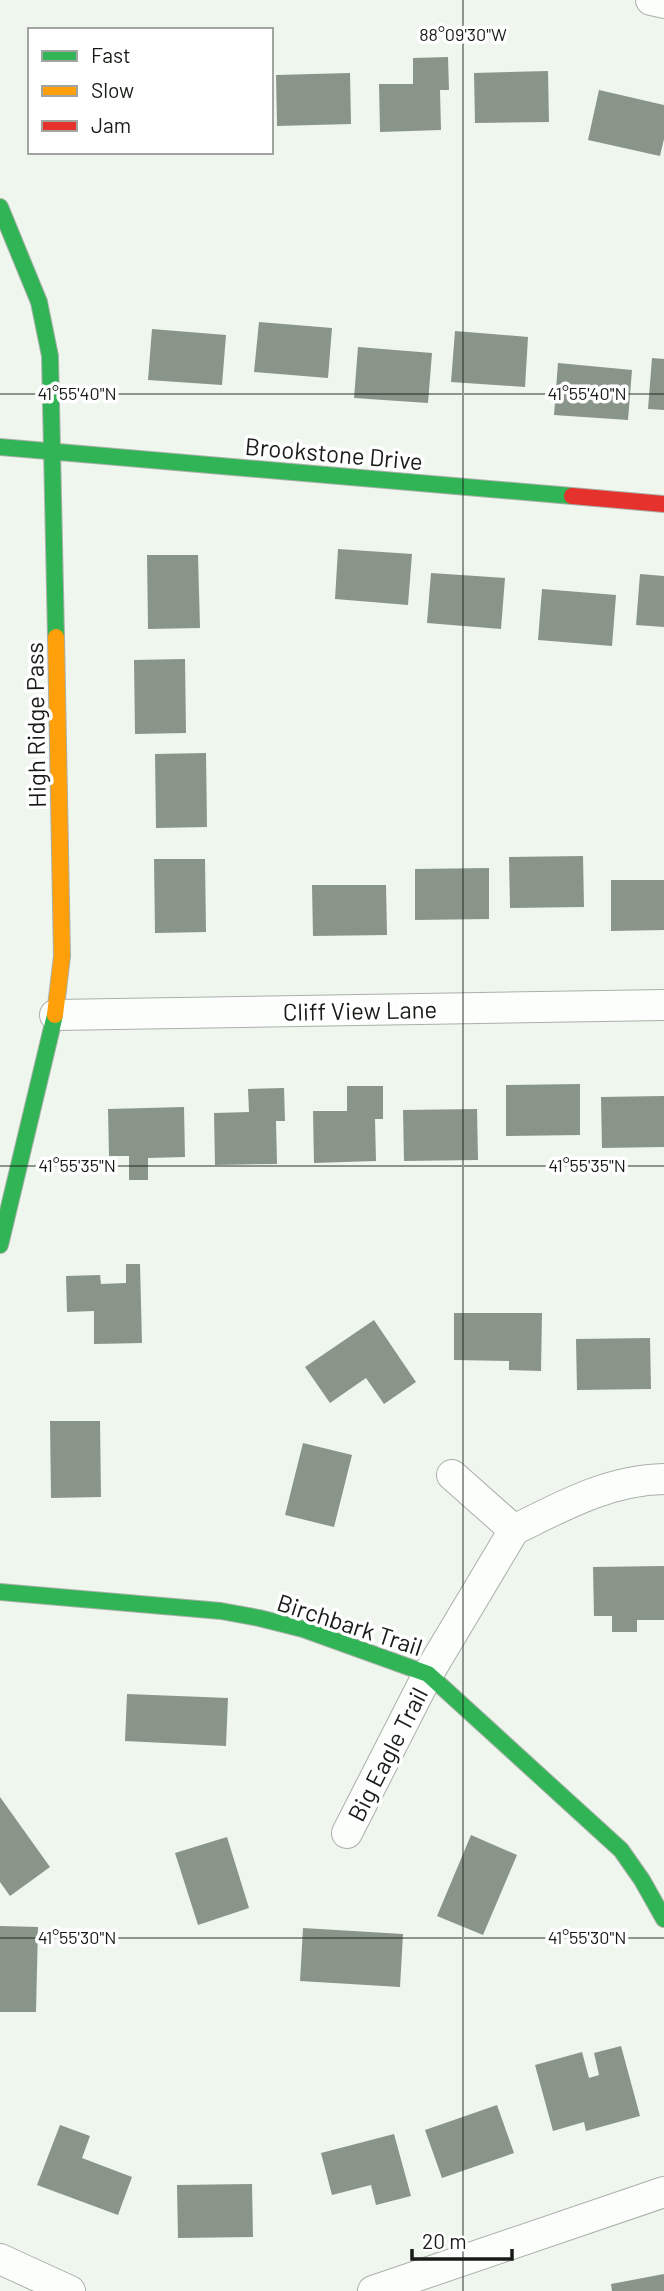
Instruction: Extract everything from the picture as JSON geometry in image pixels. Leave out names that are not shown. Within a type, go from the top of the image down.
[{"type":"street","points":[[652,0],[664,3]]},
{"type":"street","name":"High Ridge Pass","points":[[0,207],[39,302],[50,356],[62,956],[55,1015],[0,1245]]},
{"type":"street","name":"Brookstone Drive","points":[[0,447],[664,504]]},
{"type":"street","name":"Cliff View Lane","points":[[55,1015],[664,1005]]},
{"type":"street","points":[[452,1475],[514,1530],[578,1498],[619,1485],[647,1479],[664,1479]]},
{"type":"street","name":"Big Eagle Trail","points":[[347,1833],[428,1674],[514,1530]]},
{"type":"street","name":"Birchbark Trail","points":[[0,1592],[221,1611],[258,1618],[303,1629],[428,1674],[621,1850],[664,1919]]},
{"type":"street","points":[[373,2291],[664,2192]]},
{"type":"street","points":[[0,2259],[70,2291]]},
{"type":"building","points":[[448,57],[449,90],[440,90],[441,130],[380,132],[379,84],[413,84],[413,58]]},
{"type":"building","points":[[548,71],[549,122],[475,123],[474,73]]},
{"type":"building","points":[[350,73],[351,124],[277,126],[276,75]]},
{"type":"building","points":[[599,90],[664,105],[664,139],[660,156],[588,140]]},
{"type":"building","points":[[259,322],[332,328],[328,378],[254,372]]},
{"type":"building","points":[[152,329],[226,335],[222,385],[148,380]]},
{"type":"building","points":[[455,331],[528,337],[525,387],[451,382]]},
{"type":"building","points":[[358,347],[432,353],[428,403],[354,398]]},
{"type":"building","points":[[652,358],[664,359],[664,410],[648,409]]},
{"type":"building","points":[[558,363],[632,370],[628,420],[554,415]]},
{"type":"building","points":[[338,549],[412,554],[408,605],[335,599]]},
{"type":"building","points":[[147,555],[198,555],[200,628],[148,629]]},
{"type":"building","points":[[431,573],[505,578],[501,629],[427,623]]},
{"type":"building","points":[[640,574],[664,576],[664,627],[636,625]]},
{"type":"building","points":[[542,589],[616,595],[612,646],[538,640]]},
{"type":"building","points":[[185,659],[186,733],[135,734],[134,660]]},
{"type":"building","points":[[206,753],[207,827],[156,828],[155,754]]},
{"type":"building","points":[[583,856],[584,907],[510,908],[509,857]]},
{"type":"building","points":[[154,859],[205,859],[206,932],[155,933]]},
{"type":"building","points":[[489,868],[489,919],[415,920],[415,869]]},
{"type":"building","points":[[611,880],[664,880],[664,930],[611,931]]},
{"type":"building","points":[[312,885],[386,885],[387,935],[313,936]]},
{"type":"building","points":[[580,1084],[580,1135],[506,1136],[506,1085]]},
{"type":"building","points":[[347,1086],[383,1086],[383,1119],[375,1119],[376,1161],[314,1163],[313,1111],[347,1111]]},
{"type":"building","points":[[284,1088],[285,1121],[276,1121],[277,1164],[215,1165],[214,1113],[249,1112],[248,1089]]},
{"type":"building","points":[[664,1096],[664,1147],[602,1148],[601,1097]]},
{"type":"building","points":[[184,1107],[185,1157],[148,1158],[148,1180],[129,1180],[129,1156],[109,1156],[108,1109]]},
{"type":"building","points":[[477,1109],[478,1160],[404,1161],[403,1110]]},
{"type":"building","points":[[126,1264],[140,1264],[142,1343],[94,1344],[94,1311],[67,1312],[66,1276],[100,1275],[101,1284],[126,1283]]},
{"type":"building","points":[[454,1313],[542,1313],[541,1371],[509,1370],[509,1361],[454,1360]]},
{"type":"building","points":[[374,1320],[416,1382],[384,1404],[366,1378],[330,1403],[305,1367]]},
{"type":"building","points":[[650,1338],[651,1389],[577,1390],[576,1339]]},
{"type":"building","points":[[50,1421],[100,1421],[101,1497],[51,1498]]},
{"type":"building","points":[[303,1443],[352,1455],[334,1527],[285,1515]]},
{"type":"building","points":[[664,1566],[664,1620],[637,1620],[637,1632],[612,1632],[612,1616],[594,1616],[593,1567]]},
{"type":"building","points":[[127,1694],[228,1698],[226,1746],[125,1741]]},
{"type":"building","points":[[0,1797],[50,1867],[10,1896],[0,1882]]},
{"type":"building","points":[[471,1835],[517,1855],[483,1935],[437,1916]]},
{"type":"building","points":[[227,1837],[249,1908],[198,1925],[175,1853]]},
{"type":"building","points":[[0,1926],[38,1927],[36,2012],[0,2012]]},
{"type":"building","points":[[303,1928],[403,1934],[400,1987],[300,1981]]},
{"type":"building","points":[[621,2046],[640,2116],[586,2131],[584,2122],[553,2131],[535,2065],[582,2052],[589,2078],[599,2075],[594,2053]]},
{"type":"building","points":[[497,2105],[514,2153],[442,2178],[425,2130]]},
{"type":"building","points":[[60,2125],[90,2136],[82,2158],[132,2177],[118,2215],[37,2185]]},
{"type":"building","points":[[394,2134],[411,2196],[376,2205],[371,2185],[332,2195],[321,2153]]},
{"type":"building","points":[[252,2184],[253,2237],[178,2238],[177,2185]]},
{"type":"building","points":[[664,2274],[664,2291],[612,2291],[611,2284]]},
{"type":"traffic: fast","points":[[0,207],[39,302],[50,356],[56,637]]},
{"type":"traffic: fast","points":[[0,447],[572,496]]},
{"type":"traffic: fast","points":[[0,1245],[55,1015]]},
{"type":"traffic: fast","points":[[0,1592],[221,1611],[259,1618],[303,1629],[428,1674],[621,1850],[664,1919]]},
{"type":"traffic: slow","points":[[55,1015],[62,956],[56,637]]},
{"type":"traffic: jam","points":[[572,496],[664,504]]}]
